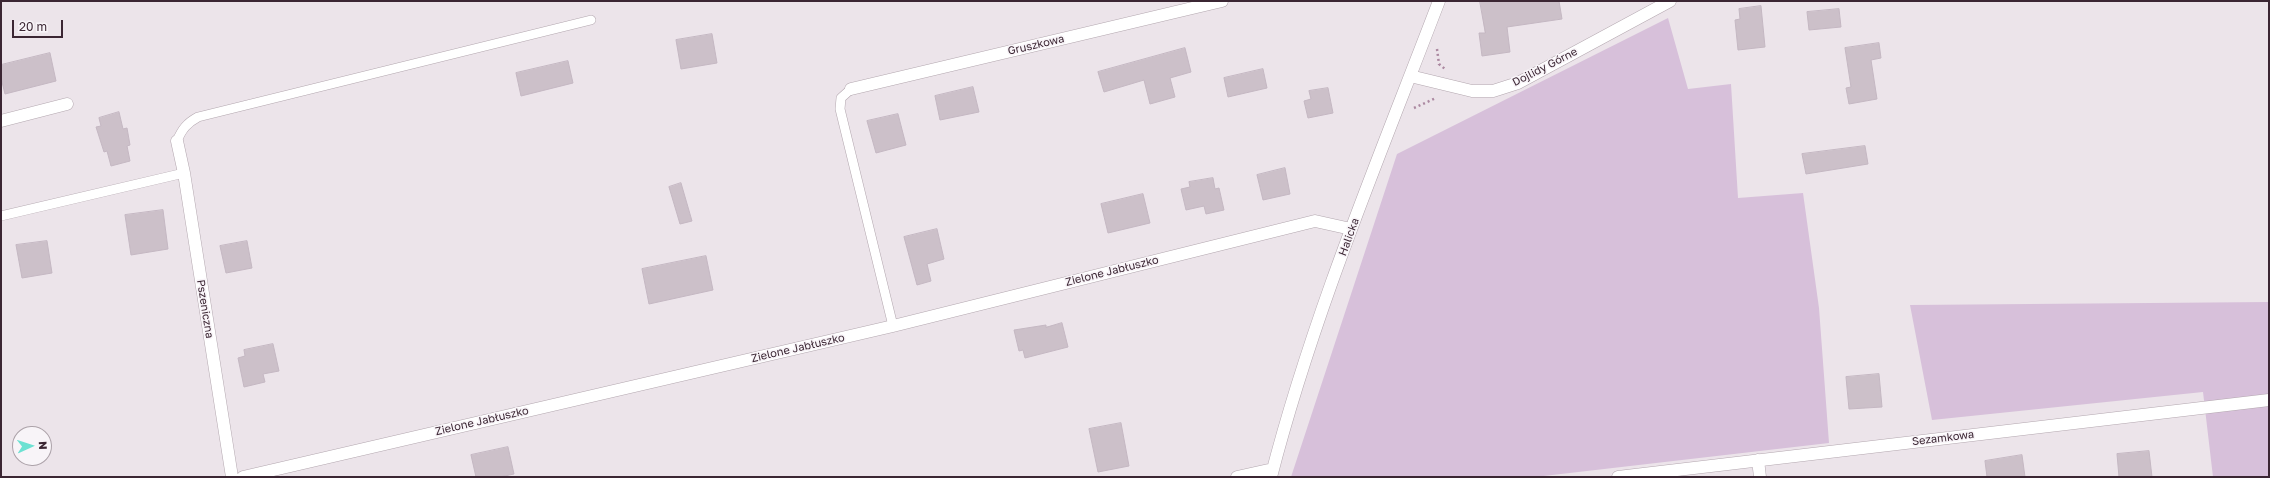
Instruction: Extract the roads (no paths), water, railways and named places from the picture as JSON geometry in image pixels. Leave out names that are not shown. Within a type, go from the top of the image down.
[{"type":"street","name":"Gruszkowa","points":[[851,89],[1222,1]]},
{"type":"street","name":"Halicka","points":[[1272,473],[1311,344],[1351,229],[1439,1]]},
{"type":"street","name":"Dojlidy Górne","points":[[1410,76],[1472,91],[1493,91],[1518,83],[1670,1]]},
{"type":"street","points":[[1,120],[67,104]]},
{"type":"street","name":"Pszeniczna","points":[[177,141],[184,173],[232,477]]},
{"type":"street","name":"Zielone Jabłuszko","points":[[243,477],[893,326],[1315,221],[1351,229]]},
{"type":"street","name":"Sezamkowa","points":[[1618,477],[1640,476],[1758,460],[2269,400]]},
{"type":"street","points":[[1758,460],[1760,477]]},
{"type":"street","points":[[1237,477],[1272,473]]},
{"type":"lane","points":[[177,141],[181,130],[188,122],[198,117],[591,20]]},
{"type":"lane","points":[[851,89],[841,98],[840,109],[893,326]]},
{"type":"lane","points":[[1,216],[184,173]]}]
